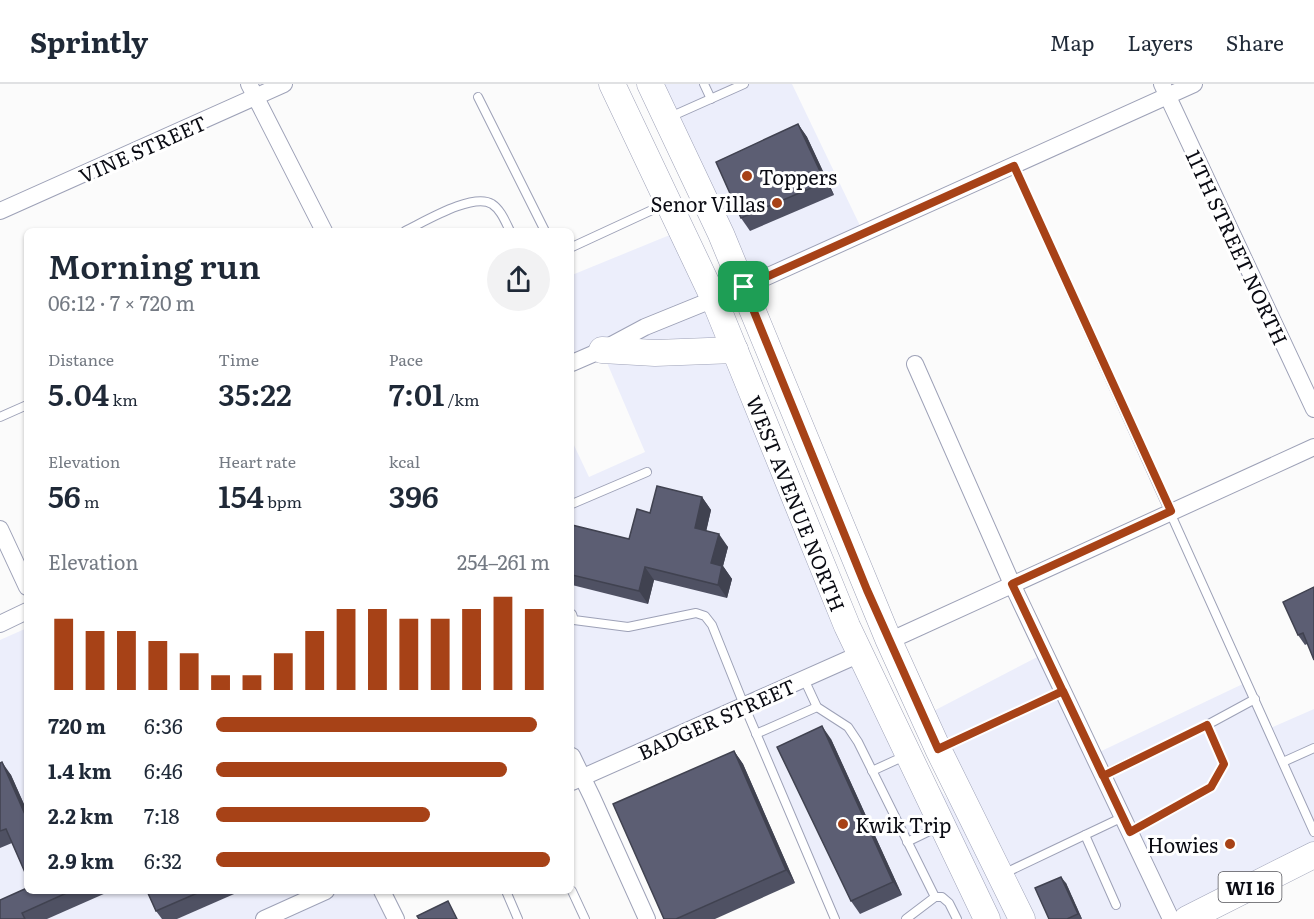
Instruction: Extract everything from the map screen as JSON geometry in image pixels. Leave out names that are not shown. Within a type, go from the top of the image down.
[{"type":"main road","name":"WEST AVENUE NORTH","points":[[612,84],[714,299],[860,654],[987,919]]},
{"type":"main road","name":"WEST AVENUE NORTH","points":[[650,84],[744,287],[890,641],[938,749],[1022,919]]},
{"type":"main road","points":[[602,350],[655,352],[735,350]]},
{"type":"main road","name":"WI 16","points":[[1187,919],[1314,855]]},
{"type":"street","name":"VINE STREET","points":[[0,211],[252,91],[284,84]]},
{"type":"street","points":[[744,287],[1014,166],[1164,90],[1194,84]]},
{"type":"street","name":"11TH STREET NORTH","points":[[1164,90],[1314,409]]},
{"type":"street","points":[[252,91],[322,228]]},
{"type":"street","points":[[574,362],[645,327],[714,299]]},
{"type":"street","points":[[915,364],[1012,584],[1171,919]]},
{"type":"street","points":[[890,641],[1314,447]]},
{"type":"street","points":[[0,529],[24,581]]},
{"type":"street","points":[[0,624],[24,612]]},
{"type":"street","name":"BADGER STREET","points":[[577,779],[860,654]]},
{"type":"street","points":[[577,779],[647,919]]},
{"type":"street","points":[[264,919],[319,894]]},
{"type":"street","points":[[384,894],[396,919]]},
{"type":"lane","points":[[704,84],[711,99]]},
{"type":"lane","points":[[667,119],[744,84]]},
{"type":"lane","points":[[478,97],[544,228]]},
{"type":"lane","points":[[1014,166],[1314,832]]},
{"type":"lane","points":[[412,228],[464,204],[477,201],[491,203],[501,213],[508,228]]},
{"type":"lane","points":[[574,246],[668,203]]},
{"type":"lane","points":[[0,417],[24,406]]},
{"type":"lane","points":[[574,503],[647,472]]},
{"type":"lane","points":[[574,618],[628,627],[682,615],[705,616],[712,625],[835,919]]},
{"type":"lane","points":[[804,679],[817,706],[848,726],[935,897]]},
{"type":"lane","points":[[938,749],[1063,691]]},
{"type":"lane","points":[[1103,776],[1255,699]]},
{"type":"lane","points":[[756,734],[817,706]]},
{"type":"lane","points":[[1000,875],[1084,835],[1126,824],[1211,787],[1224,764],[1207,725]]},
{"type":"lane","points":[[1283,762],[1314,748]]},
{"type":"lane","points":[[872,771],[908,755]]},
{"type":"lane","points":[[907,842],[941,826]]},
{"type":"lane","points":[[1084,835],[1116,905]]},
{"type":"lane","points":[[507,894],[518,919]]},
{"type":"lane","points":[[573,894],[585,919]]},
{"type":"lane","points":[[906,919],[935,897],[942,897],[949,903],[957,919]]},
{"type":"lane","points":[[919,909],[924,919]]},
{"type":"shaded area","points":[[650,84],[792,84],[864,234],[744,287]]},
{"type":"shaded area","points":[[682,230],[899,726],[948,801],[924,716],[1045,653],[1093,755],[1247,682],[1268,729],[1314,709],[1314,855],[1187,919],[835,919],[744,705],[582,777],[574,760],[574,445],[589,477],[645,452],[602,351],[574,362],[574,274]]},
{"type":"shaded area","points":[[24,629],[24,894],[374,894],[386,919],[0,919],[0,640]]},
{"type":"building","points":[[798,124],[825,182],[741,218],[716,162]]},
{"type":"building","points":[[657,486],[702,497],[695,528],[719,534],[711,563],[722,566],[718,585],[645,567],[639,591],[574,575],[574,525],[629,539],[637,509],[650,513]]},
{"type":"building","points":[[1314,587],[1314,660],[1303,633],[1298,635],[1283,602]]},
{"type":"building","name":"Kwik Trip","points":[[822,726],[893,882],[851,901],[777,747]]},
{"type":"building","points":[[734,751],[786,870],[676,919],[664,919],[613,804]]},
{"type":"building","points":[[2,762],[24,812],[24,870],[6,829],[0,831],[0,763]]},
{"type":"building","points":[[1061,877],[1078,914],[1067,919],[1049,919],[1035,888]]},
{"type":"building","points":[[24,889],[24,894],[64,894],[22,913],[25,919],[0,919],[0,900]]},
{"type":"building","points":[[148,894],[195,894],[156,911]]},
{"type":"building","points":[[448,901],[457,919],[419,919],[417,916]]},
{"type":"place","name":"Toppers","points":[[747,176]]},
{"type":"place","name":"Senor Villas","points":[[777,203]]},
{"type":"place","name":"Kwik Trip","points":[[843,824]]},
{"type":"place","name":"Howies","points":[[1230,844]]},
{"type":"route","points":[[744,287],[867,590],[938,749],[1063,691],[1103,776],[1130,832],[1211,787],[1224,764],[1207,725],[1103,776],[1093,755],[1063,691],[1012,584],[1171,511],[1014,166],[744,287]]}]
